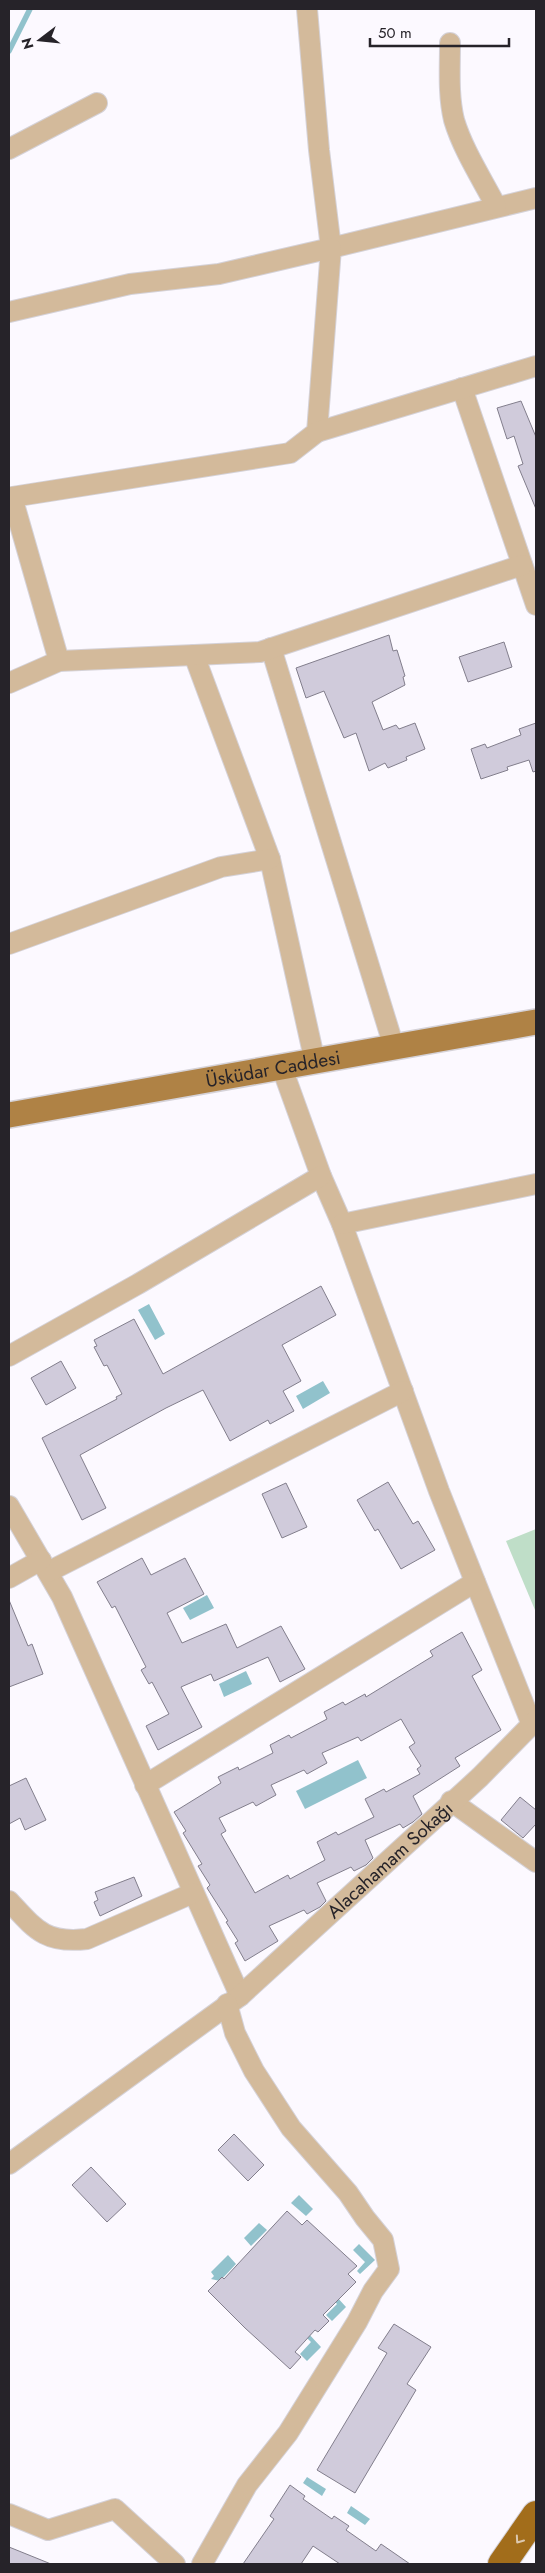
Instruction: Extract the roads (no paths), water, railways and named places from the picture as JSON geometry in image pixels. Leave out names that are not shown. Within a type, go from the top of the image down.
[{"type":"highway","points":[[502,2564],[536,2515]]},
{"type":"main road","name":"Üsküdar Caddesi","points":[[9,1115],[536,1022]]},
{"type":"street","points":[[307,9],[319,150],[331,248],[317,432]]},
{"type":"street","points":[[450,43],[450,90],[454,119],[462,140],[496,206]]},
{"type":"street","points":[[9,149],[97,103]]},
{"type":"street","points":[[9,312],[130,284],[219,274],[496,206],[536,198]]},
{"type":"street","points":[[59,661],[12,497],[290,453],[317,432],[536,366]]},
{"type":"street","points":[[462,388],[536,605]]},
{"type":"street","points":[[9,683],[59,661],[260,652],[522,565]]},
{"type":"street","points":[[271,648],[394,1048]]},
{"type":"street","points":[[194,655],[270,859],[315,1062]]},
{"type":"street","points":[[9,944],[221,868],[270,859]]},
{"type":"street","points":[[282,1068],[475,1582],[534,1722]]},
{"type":"street","points":[[9,1356],[138,1284],[321,1176]]},
{"type":"street","points":[[342,1224],[536,1184]]},
{"type":"street","points":[[9,1578],[44,1566],[403,1391]]},
{"type":"street","points":[[9,1506],[62,1597],[193,1893],[233,2000],[235,2032],[254,2071],[292,2128],[348,2193],[383,2240],[389,2269],[373,2291],[357,2322],[288,2433],[247,2485],[202,2564]]},
{"type":"street","points":[[145,1785],[475,1582]]},
{"type":"street","name":"Alacahamam Sokağı","points":[[9,2164],[233,2000],[451,1801],[534,1722]]},
{"type":"street","points":[[451,1801],[536,1862]]},
{"type":"street","points":[[9,1902],[36,1931],[56,1939],[70,1941],[87,1939],[193,1893]]},
{"type":"street","points":[[9,2514],[48,2530],[115,2509],[175,2564]]},
{"type":"water","points":[[149,1304],[165,1334],[155,1340],[138,1310]]},
{"type":"water","points":[[323,1381],[330,1393],[303,1409],[296,1396]]},
{"type":"water","points":[[207,1595],[214,1608],[190,1620],[183,1608]]},
{"type":"water","points":[[246,1671],[252,1684],[224,1697],[219,1684]]},
{"type":"water","points":[[358,1760],[367,1778],[305,1809],[296,1791]]},
{"type":"water","points":[[299,2195],[313,2209],[306,2216],[291,2203]]},
{"type":"water","points":[[259,2223],[267,2230],[251,2246],[244,2238]]},
{"type":"water","points":[[359,2244],[375,2260],[360,2274],[357,2271],[365,2262],[353,2250]]},
{"type":"water","points":[[228,2255],[236,2264],[220,2281],[211,2279],[214,2276],[211,2272]]},
{"type":"water","points":[[336,2296],[346,2307],[332,2321],[326,2315],[337,2304],[333,2299]]},
{"type":"water","points":[[307,2332],[321,2347],[307,2361],[300,2354],[311,2342],[304,2335]]},
{"type":"water","points":[[307,2477],[326,2489],[322,2496],[303,2483]]},
{"type":"water","points":[[351,2506],[370,2519],[365,2525],[347,2513]]},
{"type":"waterway","points":[[9,51],[30,9]]}]
